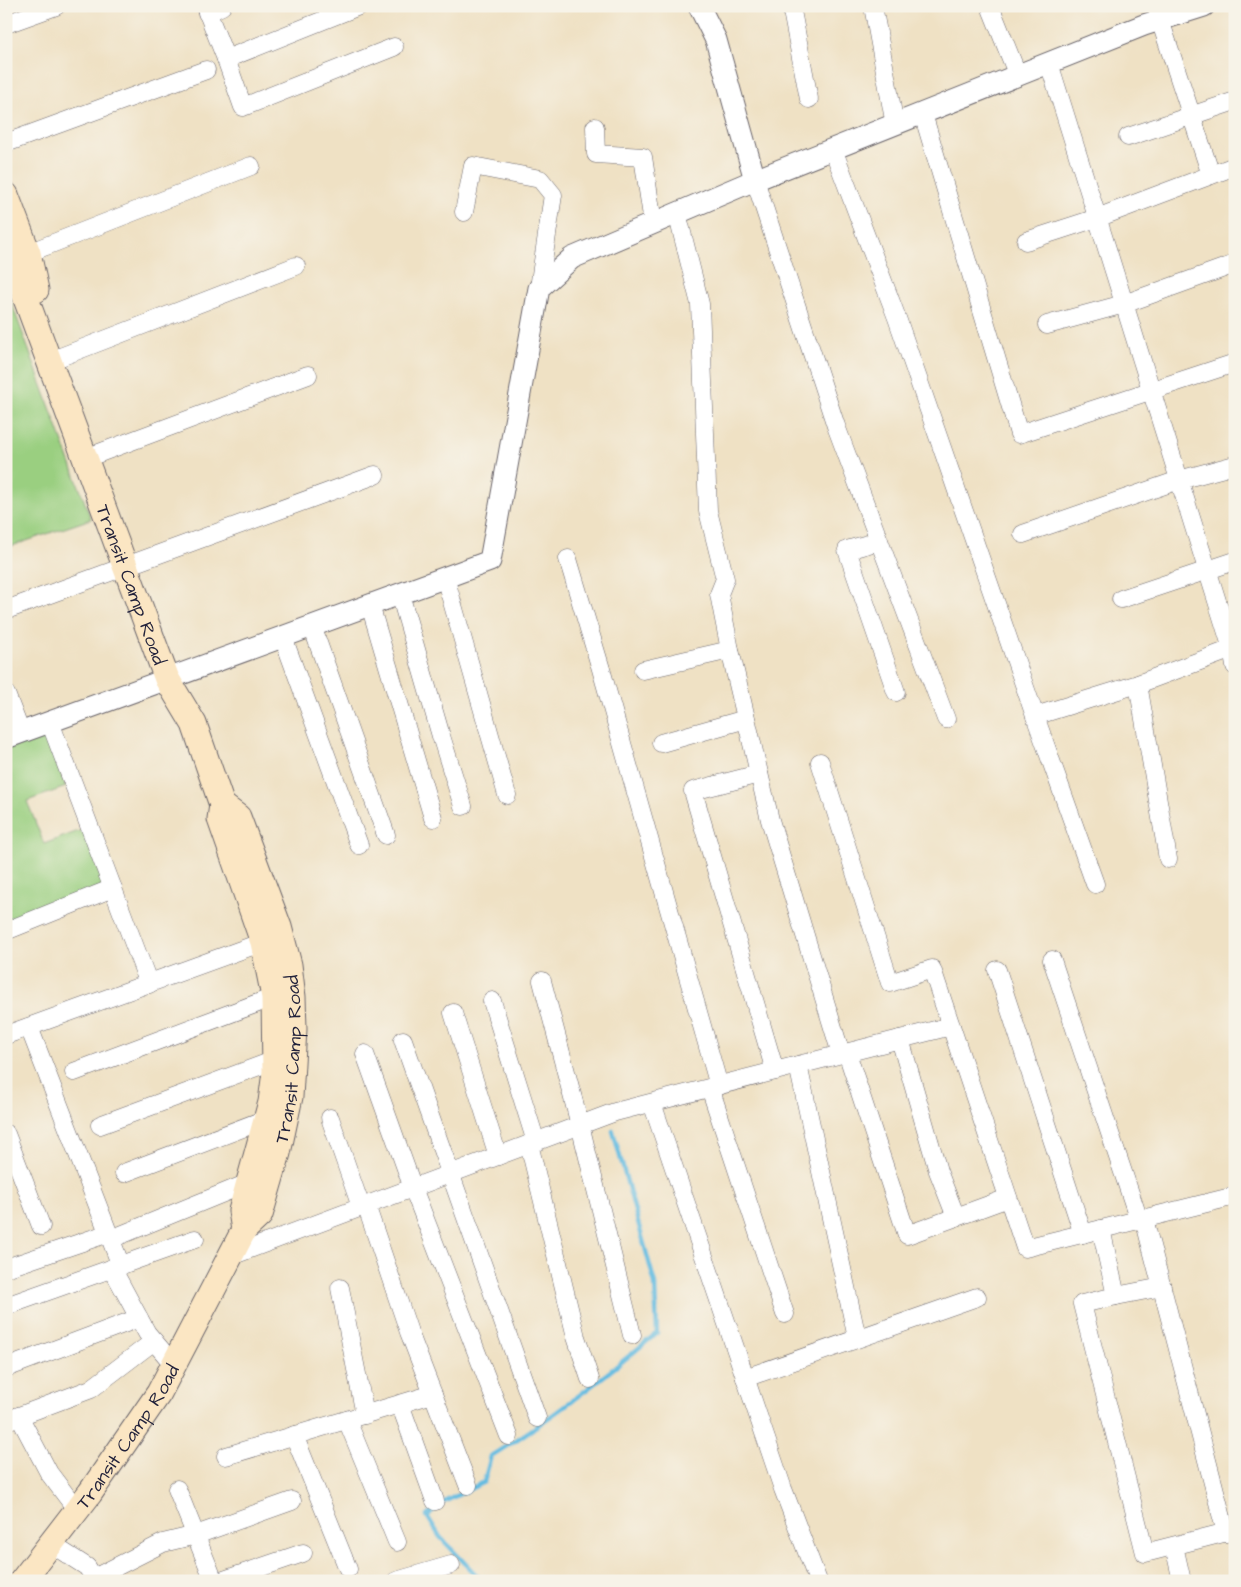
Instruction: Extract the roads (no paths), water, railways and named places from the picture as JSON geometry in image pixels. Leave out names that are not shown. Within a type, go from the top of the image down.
[{"type":"main road","name":"Transit Camp Road","points":[[6,195],[15,252],[50,361],[167,679],[194,724],[222,805],[220,819],[271,949],[275,1060],[271,1102],[240,1211],[244,1230]]},
{"type":"main road","name":"Transit Camp Road","points":[[22,1581],[77,1510],[159,1394],[244,1230],[260,1215],[278,1152],[290,1097],[294,1029],[293,997],[289,966],[271,949]]},
{"type":"street","points":[[6,24],[56,6]]},
{"type":"street","points":[[226,59],[359,6]]},
{"type":"street","points":[[699,6],[716,40],[755,180],[836,426],[946,719]]},
{"type":"street","points":[[791,6],[809,99]]},
{"type":"street","points":[[873,6],[895,125]]},
{"type":"street","points":[[990,6],[1018,76]]},
{"type":"street","points":[[539,288],[572,258],[653,223],[755,180],[1160,20],[1204,6]]},
{"type":"street","points":[[211,8],[243,107],[394,47]]},
{"type":"street","points":[[1160,20],[1211,175]]},
{"type":"street","points":[[1035,716],[1138,684],[1234,658],[1049,64]]},
{"type":"street","points":[[6,143],[206,70]]},
{"type":"street","points":[[1128,137],[1235,101]]},
{"type":"street","points":[[923,114],[1019,434],[1235,363]]},
{"type":"street","points":[[595,127],[596,154],[643,157],[653,223]]},
{"type":"street","points":[[833,149],[897,318],[1095,884]]},
{"type":"street","points":[[15,252],[251,166]]},
{"type":"street","points":[[6,694],[13,736],[490,561],[539,288],[553,195],[540,179],[473,166],[464,212]]},
{"type":"street","points":[[1026,241],[1097,218],[1235,166]]},
{"type":"street","points":[[677,213],[700,304],[708,510],[725,579],[719,594],[730,650],[770,820],[844,1054],[907,1235],[1008,1198]]},
{"type":"street","points":[[1047,326],[1124,304],[1235,264]]},
{"type":"street","points":[[50,361],[296,266]]},
{"type":"street","points":[[86,458],[308,375]]},
{"type":"street","points":[[1022,534],[1179,480],[1235,465]]},
{"type":"street","points":[[6,610],[375,475]]},
{"type":"street","points":[[879,541],[847,550],[896,692]]},
{"type":"street","points":[[568,559],[601,669],[714,1087],[785,1314]]},
{"type":"street","points":[[1121,599],[1235,561]]},
{"type":"street","points":[[446,577],[507,794]]},
{"type":"street","points":[[400,594],[440,736],[463,806]]},
{"type":"street","points":[[370,605],[433,818]]},
{"type":"street","points":[[312,626],[386,835]]},
{"type":"street","points":[[283,637],[359,844]]},
{"type":"street","points":[[643,670],[730,650]]},
{"type":"street","points":[[1138,684],[1168,860]]},
{"type":"street","points":[[662,743],[746,719]]},
{"type":"street","points":[[50,722],[149,984]]},
{"type":"street","points":[[820,762],[890,984],[932,968],[1025,1248],[1235,1196]]},
{"type":"street","points":[[759,774],[693,790],[775,1071]]},
{"type":"street","points":[[6,931],[113,888]]},
{"type":"street","points":[[6,1035],[149,984],[271,949]]},
{"type":"street","points":[[1052,960],[1142,1219],[1162,1287],[1230,1531],[1145,1554],[1082,1304],[1162,1287]]},
{"type":"street","points":[[997,970],[1083,1234]]},
{"type":"street","points":[[542,981],[632,1335]]},
{"type":"street","points":[[74,1072],[274,997]]},
{"type":"street","points":[[492,1001],[532,1143],[576,1337],[590,1379]]},
{"type":"street","points":[[453,1013],[498,1156]]},
{"type":"street","points":[[231,1256],[615,1112],[951,1026]]},
{"type":"street","points":[[29,1027],[110,1236],[117,1267],[147,1333],[174,1365]]},
{"type":"street","points":[[900,1039],[938,1171],[956,1217]]},
{"type":"street","points":[[404,1040],[537,1418]]},
{"type":"street","points":[[365,1054],[413,1188],[509,1436]]},
{"type":"street","points":[[100,1125],[275,1060]]},
{"type":"street","points":[[798,1065],[857,1338]]},
{"type":"street","points":[[652,1103],[783,1489],[818,1581]]},
{"type":"street","points":[[330,1118],[432,1394],[468,1485]]},
{"type":"street","points":[[124,1173],[266,1120]]},
{"type":"street","points":[[6,1134],[41,1226]]},
{"type":"street","points":[[6,1268],[110,1236],[248,1183]]},
{"type":"street","points":[[1101,1229],[1116,1296]]},
{"type":"street","points":[[6,1306],[195,1239]]},
{"type":"street","points":[[340,1288],[365,1415]]},
{"type":"street","points":[[745,1378],[977,1296]]},
{"type":"street","points":[[6,1368],[139,1318]]},
{"type":"street","points":[[77,1510],[12,1418],[91,1389],[154,1341]]},
{"type":"street","points":[[226,1456],[432,1394]]},
{"type":"street","points":[[400,1404],[435,1501]]},
{"type":"street","points":[[347,1420],[397,1542]]},
{"type":"street","points":[[294,1436],[348,1569]]},
{"type":"street","points":[[177,1489],[214,1581]]},
{"type":"street","points":[[51,1544],[87,1567],[95,1579],[163,1543],[196,1535],[292,1501]]},
{"type":"street","points":[[1174,1546],[1182,1581]]},
{"type":"street","points":[[222,1581],[258,1575],[303,1553]]},
{"type":"street","points":[[396,1581],[451,1565]]},
{"type":"waterway","points":[[482,1581],[440,1537],[427,1516],[442,1503],[484,1482],[491,1456],[576,1398],[657,1333],[655,1284],[613,1131]]}]
